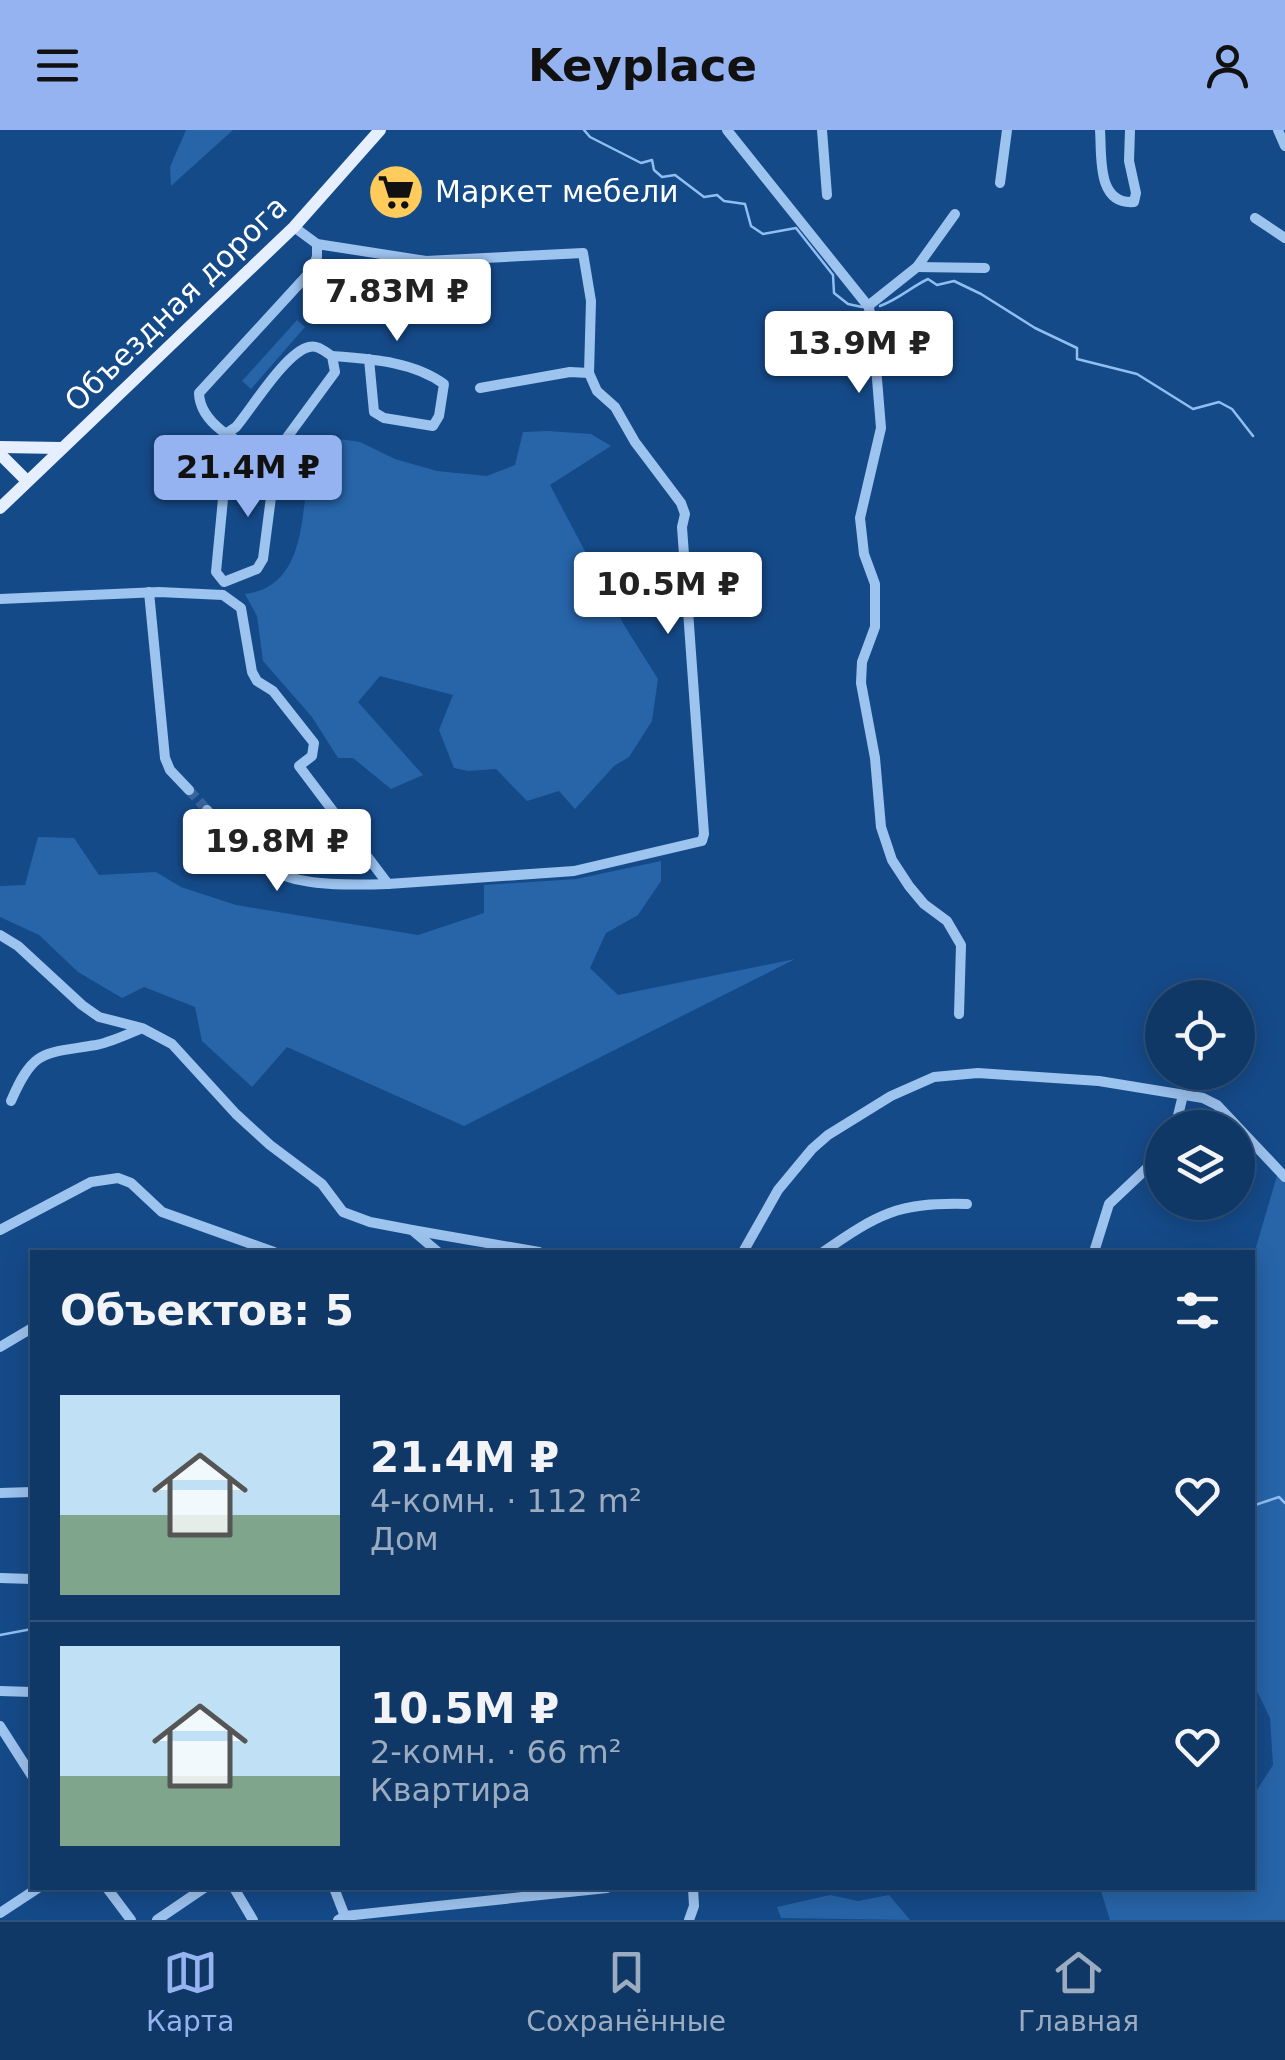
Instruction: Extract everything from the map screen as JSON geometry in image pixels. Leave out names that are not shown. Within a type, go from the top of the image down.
[{"type":"main road","name":"Объездная дорога","points":[[0,508],[294,226],[380,130]]},
{"type":"main road","points":[[0,451],[61,448]]},
{"type":"main road","points":[[0,451],[27,481]]},
{"type":"street","points":[[727,130],[868,306],[881,428],[860,518],[875,598],[875,627],[862,662],[861,684],[875,758],[881,828],[892,860],[909,886],[924,904],[947,921],[961,945],[960,1014]]},
{"type":"street","points":[[822,130],[827,196]]},
{"type":"street","points":[[1000,183],[1007,130]]},
{"type":"street","points":[[1100,130],[1103,184],[1126,203],[1134,202],[1136,193],[1129,161],[1130,130]]},
{"type":"street","points":[[1278,130],[1285,146]]},
{"type":"street","points":[[868,306],[917,267],[955,214]]},
{"type":"street","points":[[1254,218],[1285,238]]},
{"type":"street","points":[[207,810],[242,852],[272,872],[306,882],[340,885],[574,871],[702,840],[704,834],[682,528],[685,514],[615,407],[597,391],[589,374],[591,300],[586,263],[580,251],[426,261],[317,244],[294,226]]},
{"type":"street","points":[[275,460],[230,436],[204,416],[198,393],[311,270],[317,244]]},
{"type":"street","points":[[917,267],[985,268]]},
{"type":"street","points":[[332,356],[335,372],[277,451],[264,558],[257,569],[224,582],[216,572],[230,436],[294,356],[316,346],[332,356],[369,359],[428,372],[444,384],[439,416],[433,426],[384,418],[374,412],[369,359]]},
{"type":"street","points":[[480,388],[570,372],[589,374]]},
{"type":"street","points":[[0,598],[148,592],[223,596],[241,608],[252,672],[257,681],[273,691],[314,743],[312,756],[299,766],[388,884]]},
{"type":"street","points":[[148,592],[165,758],[170,770],[189,790]]},
{"type":"street","points":[[0,935],[18,946],[99,1017],[142,1028],[181,1052],[236,1114],[322,1184],[343,1212],[370,1222],[527,1250]]},
{"type":"street","points":[[11,1101],[25,1070],[36,1060],[55,1050],[108,1042],[142,1028]]},
{"type":"street","points":[[744,1250],[778,1190],[812,1150],[890,1096],[934,1077],[1018,1076],[1112,1083],[1202,1098],[1216,1105],[1285,1177]]},
{"type":"street","points":[[1179,1110],[1183,1095]]},
{"type":"street","points":[[1095,1250],[1108,1204],[1145,1170]]},
{"type":"street","points":[[0,1230],[91,1182],[118,1178],[132,1183],[162,1212],[268,1250]]},
{"type":"street","points":[[826,1250],[874,1217],[894,1210],[929,1203],[967,1204]]},
{"type":"street","points":[[412,1230],[436,1250]]},
{"type":"street","points":[[0,1347],[30,1329]]},
{"type":"street","points":[[0,1493],[30,1492]]},
{"type":"street","points":[[0,1578],[30,1578]]},
{"type":"street","points":[[0,1692],[30,1692]]},
{"type":"street","points":[[0,1726],[30,1773]]},
{"type":"street","points":[[3,1912],[35,1890]]},
{"type":"street","points":[[108,1890],[131,1920]]},
{"type":"street","points":[[157,1920],[201,1890]]},
{"type":"street","points":[[235,1890],[253,1920]]},
{"type":"street","points":[[335,1890],[343,1919],[590,1890]]},
{"type":"street","points":[[688,1920],[694,1906],[694,1890]]},
{"type":"shaded area","points":[[186,130],[233,130],[171,186],[170,167]]},
{"type":"shaded area","points":[[297,320],[305,327],[251,389],[242,381]]},
{"type":"shaded area","points":[[523,432],[591,434],[611,446],[550,485],[624,625],[658,679],[652,721],[629,757],[614,766],[575,809],[559,791],[527,801],[496,769],[454,768],[439,730],[453,695],[380,676],[358,702],[423,775],[391,789],[353,758],[338,758],[312,717],[263,661],[257,616],[245,594],[265,588],[291,562],[302,524],[311,461],[326,437],[360,442],[395,459],[437,471],[487,476],[515,465]]},
{"type":"shaded area","points":[[38,837],[74,838],[99,875],[156,872],[181,887],[236,905],[418,935],[484,913],[484,885],[576,879],[661,861],[661,881],[638,915],[606,933],[590,968],[618,995],[795,959],[464,1126],[287,1047],[252,1087],[202,1041],[195,1007],[144,987],[122,998],[78,972],[39,935],[0,917],[0,886],[25,885]]},
{"type":"shaded area","points":[[1278,1172],[1285,1174],[1285,1920],[1110,1920],[1101,1890],[1255,1890],[1255,1793],[1273,1765],[1270,1718],[1255,1687],[1255,1251]]},
{"type":"shaded area","points":[[830,1895],[858,1901],[889,1895],[910,1920],[781,1918],[777,1907]]},
{"type":"waterway","points":[[584,130],[590,137],[641,163],[652,160],[654,170],[662,177],[675,175],[704,197],[717,195],[724,201],[745,204],[751,226],[763,234],[796,228],[833,275],[834,293],[848,304],[862,307]]},
{"type":"waterway","points":[[880,306],[928,279],[937,285],[954,281],[1077,348],[1077,359],[1137,374],[1193,409],[1219,402],[1232,409],[1253,436]]},
{"type":"waterway","points":[[1255,1505],[1279,1497],[1285,1503]]},
{"type":"waterway","points":[[0,1635],[30,1629]]},
{"type":"tunnel","points":[[189,790],[207,810]]},
{"type":"place","name":"Маркет мебели","points":[[396,192]]}]
